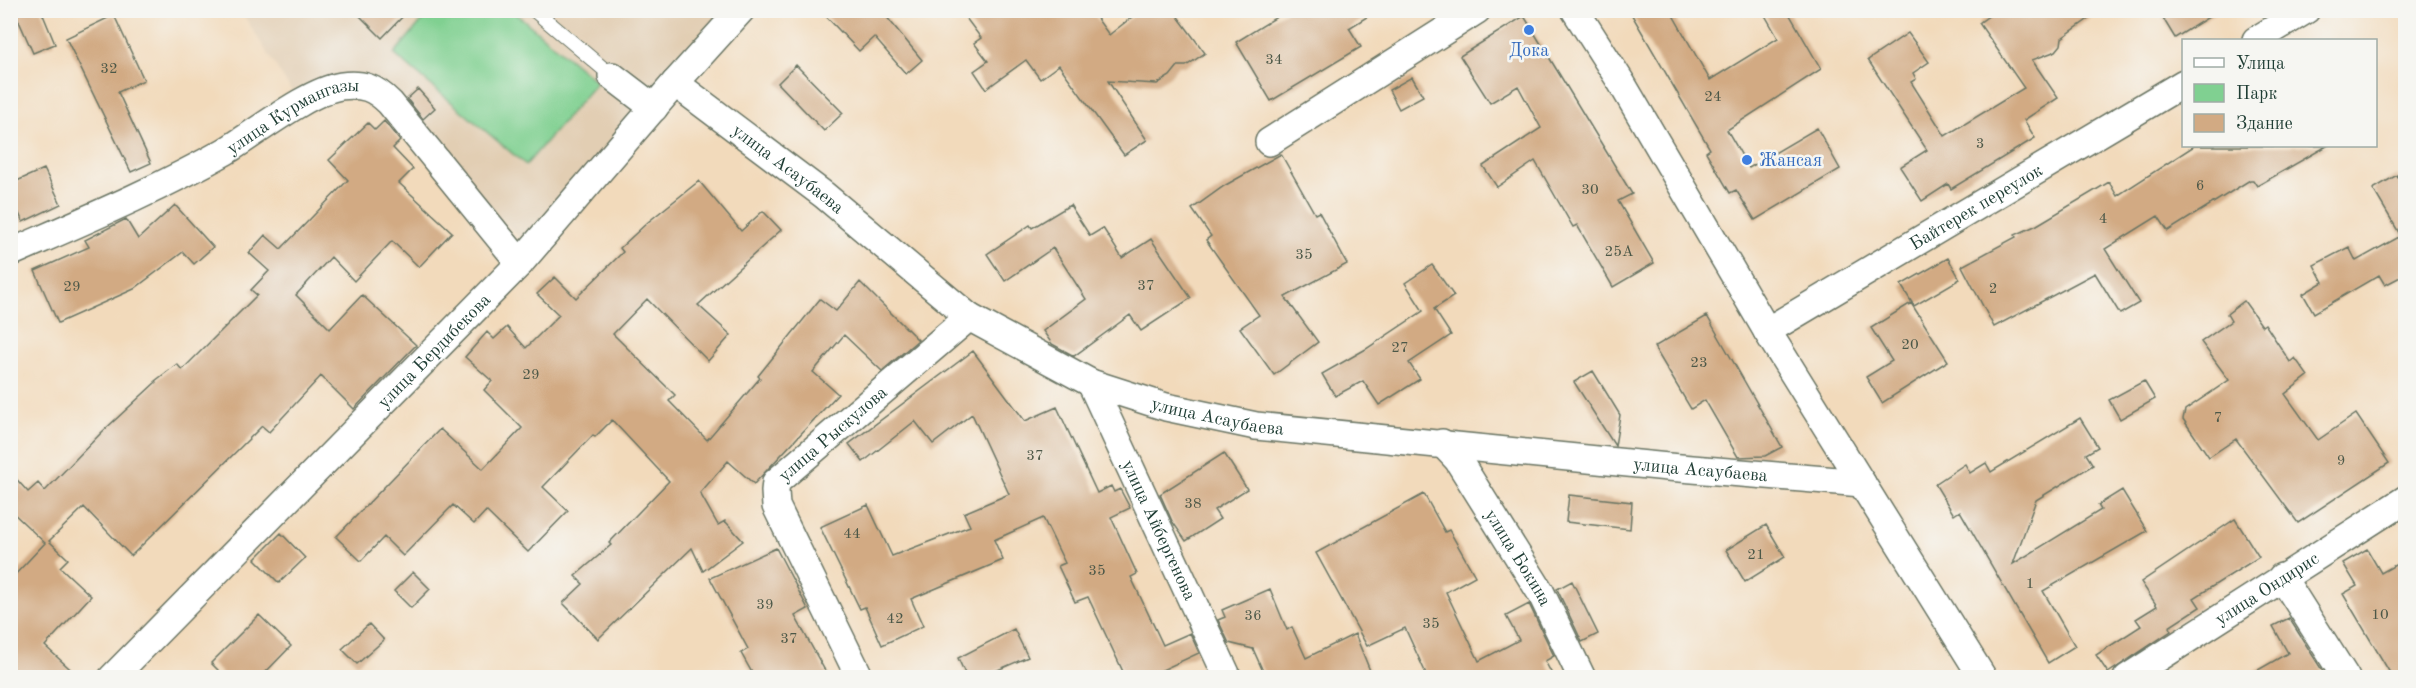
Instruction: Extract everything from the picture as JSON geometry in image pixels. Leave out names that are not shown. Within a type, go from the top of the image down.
[{"type":"street","name":"улица Бердибекова","points":[[112,678],[520,263],[741,10]]},
{"type":"street","points":[[1269,142],[1477,10]]},
{"type":"street","points":[[1575,10],[1621,82],[1767,331],[1983,678]]},
{"type":"street","points":[[2258,39],[2306,10]]},
{"type":"street","points":[[612,76],[654,108]]},
{"type":"street","name":"улица Асаубаева","points":[[675,83],[824,195],[969,317],[1092,382],[1166,407],[1256,426],[1668,467],[1862,483]]},
{"type":"street","name":"Байтерек переулок","points":[[1767,331],[2182,84]]},
{"type":"street","name":"улица Курмангазы","points":[[10,253],[169,181],[226,151],[317,94],[340,86],[353,85],[377,90],[390,103],[520,263]]},
{"type":"street","name":"улица Рыскулова","points":[[860,678],[776,506],[774,491],[776,483],[969,317]]},
{"type":"street","name":"улица Айбергенова","points":[[1092,382],[1228,678]]},
{"type":"street","name":"улица Бокина","points":[[1442,443],[1458,460],[1541,593],[1582,678]]},
{"type":"street","name":"улица Ондирис","points":[[2127,678],[2406,499]]},
{"type":"street","points":[[2282,577],[2346,678]]},
{"type":"lane","points":[[534,10],[612,76]]},
{"type":"shaded area","points":[[241,11],[730,11],[522,240],[374,90],[294,95]]},
{"type":"green space","points":[[431,10],[513,11],[597,82],[526,165],[394,54]]},
{"type":"building","points":[[14,10],[41,10],[55,44],[33,53]]},
{"type":"building","points":[[354,10],[409,10],[382,38]]},
{"type":"building","points":[[820,10],[881,10],[922,60],[906,74],[874,37],[859,51]]},
{"type":"building","points":[[960,10],[1091,10],[1109,35],[1141,10],[1173,10],[1205,53],[1186,66],[1178,66],[1170,76],[1157,84],[1108,81],[1147,140],[1124,155],[1059,65],[1040,79],[1026,60],[986,89],[974,71],[988,61],[974,43],[981,38]]},
{"type":"building","points":[[1288,10],[1378,10],[1349,28],[1361,47],[1271,101],[1236,42]]},
{"type":"building","points":[[1629,10],[1670,10],[1710,80],[1778,38],[1762,10],[1787,10],[1821,69],[1727,130],[1749,168],[1817,128],[1840,169],[1755,220],[1736,190],[1730,193],[1706,152],[1710,149]]},
{"type":"building","points":[[1997,10],[2101,10],[2062,38],[2061,45],[2056,51],[2032,60],[2058,98],[2024,120],[2035,138],[1951,189],[1948,184],[1922,201],[1900,167],[1927,150],[1868,60],[1908,33],[1929,62],[1913,73],[1916,79],[1911,82],[1945,136],[2024,88],[1979,23]]},
{"type":"building","points":[[2158,10],[2220,10],[2175,38]]},
{"type":"building","points":[[114,15],[144,80],[118,92],[151,163],[131,172],[66,38]]},
{"type":"building","points":[[1524,16],[1632,194],[1618,201],[1654,263],[1613,287],[1577,225],[1573,227],[1535,161],[1497,187],[1483,166],[1541,128],[1518,86],[1490,103],[1460,56]]},
{"type":"building","points":[[796,65],[843,113],[824,131],[778,83]]},
{"type":"building","points":[[1412,77],[1423,96],[1399,109],[1389,90]]},
{"type":"building","points":[[418,89],[435,108],[423,119],[407,99]]},
{"type":"building","points":[[384,121],[400,141],[393,148],[413,169],[399,183],[452,232],[419,267],[392,241],[354,281],[331,257],[296,295],[330,329],[362,295],[416,345],[354,409],[321,376],[269,432],[262,426],[131,556],[84,507],[49,541],[68,559],[60,567],[91,596],[45,646],[80,678],[10,678],[10,580],[45,543],[10,510],[10,472],[28,492],[38,483],[45,491],[155,381],[177,364],[182,370],[257,295],[251,290],[269,271],[249,253],[265,235],[281,249],[348,180],[329,160],[368,123],[375,130]]},
{"type":"building","points":[[2192,147],[2325,147],[2257,186],[2253,180],[2250,180],[2168,231],[2158,216],[2105,249],[2139,303],[2120,314],[2095,273],[1994,327],[1962,266],[2109,182],[2117,196]]},
{"type":"building","points":[[1281,154],[1315,214],[1319,212],[1347,264],[1285,297],[1318,342],[1274,375],[1240,328],[1259,315],[1206,240],[1211,236],[1192,209],[1224,186]]},
{"type":"building","points":[[44,169],[61,204],[23,222],[10,194],[10,184]]},
{"type":"building","points":[[2397,175],[2406,190],[2406,274],[2385,285],[2379,275],[2314,313],[2303,294],[2323,282],[2314,265],[2349,247],[2356,261],[2401,236],[2373,189]]},
{"type":"building","points":[[699,181],[741,231],[763,211],[781,230],[698,305],[731,335],[708,361],[647,299],[613,334],[675,395],[669,401],[707,440],[760,378],[758,376],[820,299],[836,311],[860,282],[918,340],[882,371],[844,335],[813,372],[838,394],[754,484],[728,461],[700,493],[718,525],[725,521],[743,541],[703,571],[692,548],[598,639],[563,603],[583,584],[575,576],[611,545],[609,543],[669,481],[612,420],[595,437],[593,435],[543,487],[568,511],[528,552],[486,511],[474,524],[453,505],[403,556],[384,537],[361,561],[336,537],[440,429],[483,469],[522,428],[484,390],[492,381],[465,357],[487,332],[494,339],[507,327],[526,348],[559,315],[537,294],[555,277],[576,298],[623,252],[620,248]]},
{"type":"building","points":[[175,205],[213,247],[194,264],[183,252],[134,289],[58,323],[35,271],[89,247],[85,240],[126,219],[138,239]]},
{"type":"building","points":[[1070,205],[1090,236],[1103,228],[1122,258],[1151,239],[1191,298],[1141,331],[1130,315],[1074,356],[1052,344],[1043,331],[1086,299],[1053,248],[1005,281],[987,254],[1030,225],[1032,228]]},
{"type":"building","points":[[1948,258],[1960,279],[1914,306],[1901,285]]},
{"type":"building","points":[[1432,265],[1454,296],[1434,309],[1451,335],[1409,363],[1420,379],[1379,405],[1363,381],[1335,396],[1322,374],[1366,349],[1423,311],[1405,283]]},
{"type":"building","points":[[2244,301],[2262,326],[2265,324],[2290,362],[2295,358],[2308,376],[2285,394],[2318,440],[2356,414],[2389,463],[2298,523],[2236,439],[2209,457],[2183,419],[2185,410],[2229,380],[2201,342],[2231,321],[2227,314]]},
{"type":"building","points":[[1911,303],[1948,361],[1882,403],[1866,377],[1892,361],[1871,328]]},
{"type":"building","points":[[1707,316],[1782,447],[1765,456],[1738,457],[1705,400],[1691,409],[1654,347]]},
{"type":"building","points":[[973,351],[1025,421],[1057,407],[1097,493],[1111,486],[1114,492],[1120,489],[1130,508],[1111,517],[1137,574],[1131,577],[1163,645],[1190,633],[1199,653],[1145,678],[1126,678],[1088,597],[1075,602],[1058,566],[1065,563],[1043,518],[994,540],[1003,560],[911,599],[923,626],[882,645],[865,607],[860,609],[820,527],[868,505],[892,556],[970,526],[964,513],[1009,494],[972,414],[933,444],[915,421],[863,462],[849,444]]},
{"type":"building","points":[[1593,371],[1620,415],[1615,446],[1574,382]]},
{"type":"building","points":[[2144,381],[2155,399],[2120,419],[2109,400]]},
{"type":"building","points":[[2080,418],[2098,447],[2086,454],[2093,465],[2036,500],[2013,564],[2101,510],[2098,505],[2122,490],[2147,531],[2043,591],[2075,646],[2048,663],[1960,511],[1954,515],[1935,484],[1965,464],[1970,473],[1986,463],[1991,472]]},
{"type":"building","points":[[1224,453],[1247,489],[1214,510],[1220,519],[1186,541],[1172,521],[1160,494]]},
{"type":"building","points":[[1424,494],[1445,532],[1449,530],[1475,576],[1446,592],[1479,661],[1519,640],[1506,616],[1529,604],[1554,656],[1545,661],[1554,678],[1428,678],[1405,628],[1367,646],[1316,553]]},
{"type":"building","points":[[1569,495],[1632,502],[1630,529],[1566,522]]},
{"type":"building","points":[[2235,519],[2259,557],[2194,598],[2200,607],[2169,627],[2171,631],[2108,673],[2096,655],[2141,626],[2136,619],[2157,606],[2141,582]]},
{"type":"building","points":[[1766,525],[1785,557],[1745,582],[1726,550]]},
{"type":"building","points":[[281,533],[305,558],[279,583],[255,559]]},
{"type":"building","points":[[776,548],[808,609],[795,616],[829,678],[755,678],[741,653],[748,649],[710,578]]},
{"type":"building","points":[[2367,549],[2381,573],[2406,559],[2406,678],[2393,678],[2343,594],[2357,586],[2343,563]]},
{"type":"building","points":[[413,572],[430,589],[411,608],[394,591]]},
{"type":"building","points":[[1572,581],[1598,634],[1582,642],[1557,589]]},
{"type":"building","points":[[1270,589],[1287,630],[1292,627],[1306,658],[1355,634],[1373,678],[1266,678],[1253,649],[1229,643],[1218,620],[1225,617],[1222,610]]},
{"type":"building","points":[[259,615],[291,646],[260,678],[226,678],[211,663]]},
{"type":"building","points":[[2289,618],[2327,678],[2244,678],[2288,653],[2273,626]]},
{"type":"building","points":[[369,624],[384,640],[357,664],[342,649]]},
{"type":"building","points":[[1014,629],[1028,657],[979,678],[967,678],[958,658]]},
{"type":"place","name":"Дока","points":[[1529,30]]},
{"type":"place","name":"Жансая","points":[[1747,160]]}]
